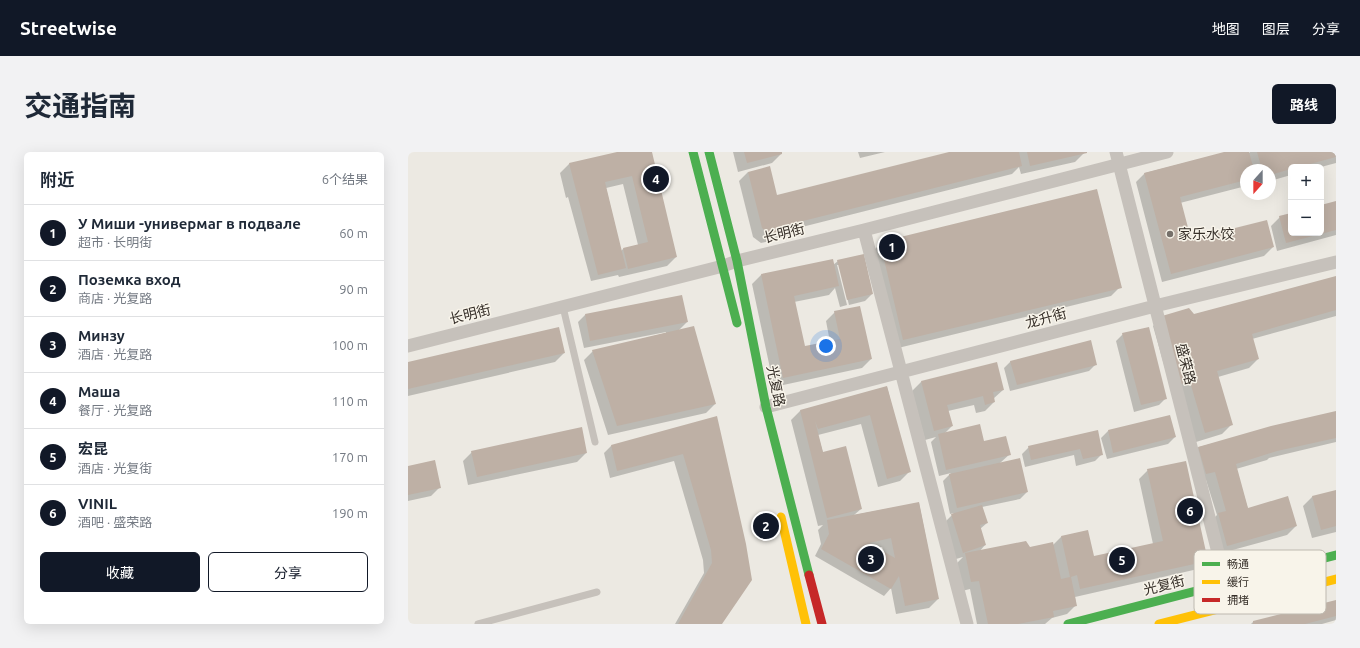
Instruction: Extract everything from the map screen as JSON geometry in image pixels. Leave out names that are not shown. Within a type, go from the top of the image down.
[{"type":"street","points":[[693,152],[724,266],[740,336]]},
{"type":"street","name":"光复路","points":[[709,152],[737,261],[766,407],[822,624]]},
{"type":"street","name":"长明街","points":[[408,346],[724,266],[737,261],[864,230],[1118,158],[1167,152]]},
{"type":"street","name":"盛荣路","points":[[1118,158],[1154,306],[1217,550]]},
{"type":"street","points":[[864,230],[967,624]]},
{"type":"street","name":"龙升街","points":[[766,407],[1154,306],[1336,262]]},
{"type":"street","points":[[779,507],[806,624]]},
{"type":"street","name":"光复街","points":[[1326,558],[1336,555]]},
{"type":"street","points":[[1326,582],[1336,579]]},
{"type":"street","name":"光复街","points":[[1068,624],[1194,592]]},
{"type":"street","points":[[1160,624],[1199,614]]},
{"type":"lane","points":[[563,307],[595,442]]},
{"type":"lane","points":[[478,624],[596,592]]},
{"type":"building","points":[[617,152],[652,152],[677,257],[628,269],[623,248],[648,242],[632,176],[605,182],[626,268],[598,275],[569,163]]},
{"type":"building","points":[[744,152],[782,152],[782,154],[747,163]]},
{"type":"building","points":[[949,152],[1019,152],[1022,166],[795,223],[799,229],[771,235],[762,228],[748,172],[770,166],[777,195]]},
{"type":"building","points":[[1027,152],[1087,152],[1087,153],[1030,166]]},
{"type":"building","points":[[1224,152],[1249,152],[1252,164],[1240,164],[1240,182],[1180,197],[1191,239],[1267,220],[1274,247],[1171,274],[1144,173]]},
{"type":"building","points":[[1257,152],[1336,152],[1336,157],[1310,164],[1288,164],[1288,170],[1276,173],[1276,164],[1260,164]]},
{"type":"building","points":[[1097,189],[1122,288],[903,340],[880,242]]},
{"type":"building","points":[[1336,201],[1336,230],[1324,233],[1324,204]]},
{"type":"building","points":[[1288,214],[1288,236],[1313,236],[1286,243],[1279,216]]},
{"type":"building","points":[[864,254],[873,294],[847,300],[837,260]]},
{"type":"building","points":[[833,259],[839,286],[794,296],[805,346],[840,339],[834,311],[860,306],[872,359],[783,378],[761,274]]},
{"type":"building","points":[[1336,276],[1336,310],[1252,334],[1259,359],[1217,371],[1233,425],[1205,433],[1190,382],[1181,384],[1162,316],[1189,308],[1194,314]]},
{"type":"building","points":[[682,295],[688,322],[590,341],[585,314]]},
{"type":"building","points":[[694,326],[716,404],[617,426],[592,350]]},
{"type":"building","points":[[559,327],[565,353],[408,389],[408,362]]},
{"type":"building","points":[[1149,327],[1167,399],[1141,405],[1122,333]]},
{"type":"building","points":[[1091,340],[1097,365],[1017,385],[1010,361]]},
{"type":"building","points":[[997,362],[1004,390],[993,392],[995,402],[985,405],[983,396],[947,405],[953,426],[934,431],[921,381]]},
{"type":"building","points":[[887,386],[911,472],[887,479],[870,415],[818,429],[815,421],[823,452],[846,446],[862,509],[827,518],[800,410]]},
{"type":"building","points":[[1336,411],[1336,438],[1277,451],[1236,464],[1248,508],[1288,496],[1297,526],[1227,546],[1218,513],[1226,511],[1215,472],[1206,474],[1198,447],[1271,426]]},
{"type":"building","points":[[1170,415],[1176,437],[1113,453],[1108,430]]},
{"type":"building","points":[[717,416],[746,544],[752,580],[722,624],[678,624],[712,563],[711,550],[683,454],[617,471],[611,445]]},
{"type":"building","points":[[980,424],[984,441],[1006,436],[1011,455],[946,470],[938,434]]},
{"type":"building","points":[[582,427],[587,453],[477,477],[471,451]]},
{"type":"building","points":[[1098,430],[1103,455],[1083,459],[1080,449],[1031,460],[1028,446]]},
{"type":"building","points":[[1020,458],[1028,492],[957,508],[949,474]]},
{"type":"building","points":[[435,460],[441,488],[408,495],[408,466]]},
{"type":"building","points":[[1186,461],[1206,550],[1194,550],[1194,564],[1080,589],[1077,575],[1071,577],[1077,606],[1053,611],[1054,617],[1018,624],[988,624],[979,581],[971,582],[965,553],[1026,541],[1030,547],[1053,542],[1061,579],[1070,577],[1061,536],[1088,530],[1094,556],[1163,541],[1147,469]]},
{"type":"building","points":[[1336,490],[1336,526],[1321,530],[1312,496]]},
{"type":"building","points":[[919,502],[939,599],[905,606],[899,576],[891,589],[821,549],[829,534],[827,520]],"holes":[[[891,538],[895,558],[869,543]]]},
{"type":"building","points":[[982,505],[988,523],[980,525],[986,545],[963,553],[951,514]]},
{"type":"building","points":[[1336,600],[1336,616],[1305,624],[1253,624],[1253,621],[1281,614],[1326,614],[1326,603]]},
{"type":"traffic: fast","points":[[693,152],[737,323]]},
{"type":"traffic: fast","points":[[709,152],[737,261],[766,407],[809,575]]},
{"type":"traffic: fast","points":[[1326,558],[1336,555]]},
{"type":"traffic: fast","points":[[1068,624],[1194,592]]},
{"type":"traffic: slow","points":[[781,517],[806,624]]},
{"type":"traffic: slow","points":[[1326,582],[1336,579]]},
{"type":"traffic: slow","points":[[1159,624],[1198,614]]},
{"type":"traffic: jam","points":[[809,575],[822,624]]},
{"type":"place","name":"Маша","points":[[656,179]]},
{"type":"place","name":"家乐水饺","points":[[1170,234]]},
{"type":"place","name":"У Миши -универмаг в подвале","points":[[892,247]]},
{"type":"place","name":"VINIL","points":[[1190,511]]},
{"type":"place","name":"Поземка вход","points":[[766,526]]},
{"type":"place","name":"Минзу","points":[[871,559]]},
{"type":"place","name":"宏昆","points":[[1122,560]]}]
